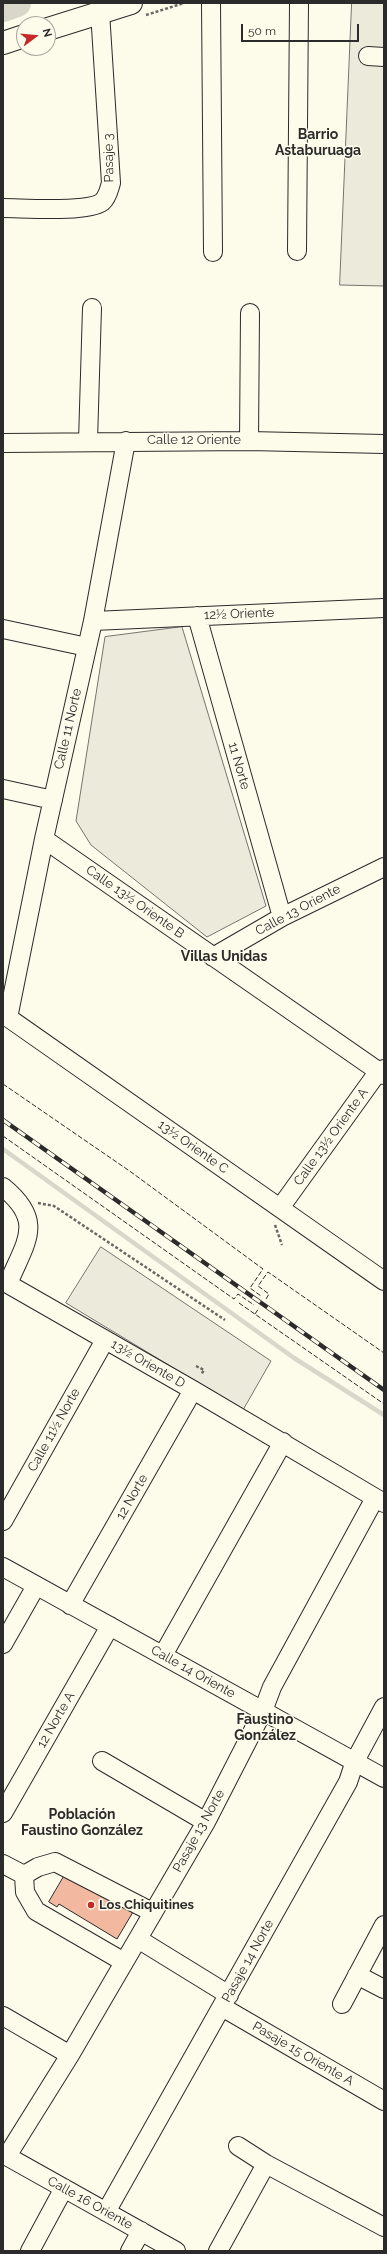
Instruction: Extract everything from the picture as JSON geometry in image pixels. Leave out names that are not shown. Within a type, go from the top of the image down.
[{"type":"main road","points":[[56,26],[131,3]]},
{"type":"main road","points":[[3,43],[16,39]]},
{"type":"street","points":[[211,3],[213,252]]},
{"type":"street","points":[[297,251],[299,3]]},
{"type":"street","name":"Pasaje 3","points":[[3,208],[82,208],[102,202],[107,195],[111,183],[100,12]]},
{"type":"street","points":[[88,441],[92,308]]},
{"type":"street","points":[[249,440],[250,313]]},
{"type":"street","name":"Calle 12 Oriente","points":[[3,442],[249,440],[384,444]]},
{"type":"street","name":"Calle 11 Norte","points":[[6,1016],[93,621],[126,441]]},
{"type":"street","name":"12½ Oriente","points":[[93,621],[384,608]]},
{"type":"street","name":"11 Norte","points":[[197,616],[282,917]]},
{"type":"street","points":[[3,629],[87,647]]},
{"type":"street","points":[[3,789],[53,800]]},
{"type":"street","name":"Calle 13½ Oriente B","points":[[44,839],[213,957],[382,1072]]},
{"type":"street","name":"Calle 13 Oriente","points":[[213,957],[282,917],[384,867]]},
{"type":"street","name":"13½ Oriente C","points":[[6,1016],[384,1281]]},
{"type":"street","name":"Calle 13½ Oriente A","points":[[280,1208],[382,1072]]},
{"type":"street","name":"13½ Oriente D","points":[[3,1187],[20,1202],[27,1213],[30,1231],[5,1288],[105,1340],[193,1390],[283,1442],[379,1501]]},
{"type":"street","name":"Calle 11½ Norte","points":[[3,1520],[105,1340]]},
{"type":"street","name":"12 Norte","points":[[70,1605],[193,1390]]},
{"type":"street","points":[[162,1656],[283,1442]]},
{"type":"street","name":"Pasaje 13 Norte","points":[[5,2155],[70,2055],[138,1939],[152,1912],[206,1822],[263,1711],[272,1687],[379,1501]]},
{"type":"street","name":"Calle 14 Oriente","points":[[3,1567],[384,1778]]},
{"type":"street","points":[[3,1644],[36,1586]]},
{"type":"street","name":"12 Norte A","points":[[3,1814],[110,1626]]},
{"type":"street","name":"Pasaje 14 Norte","points":[[106,2212],[348,1782],[354,1761],[384,1707]]},
{"type":"street","points":[[102,1761],[206,1822]]},
{"type":"street","points":[[24,1874],[38,1867],[55,1862],[152,1912]]},
{"type":"street","points":[[3,1864],[24,1874]]},
{"type":"street","points":[[24,1874],[26,1892],[36,1911],[124,1962]]},
{"type":"street","points":[[342,2004],[384,1925]]},
{"type":"street","name":"Pasaje 15 Oriente A","points":[[138,1939],[225,2001],[384,2101]]},
{"type":"street","points":[[357,1975],[384,1989]]},
{"type":"street","points":[[3,2016],[70,2055]]},
{"type":"street","points":[[238,2146],[266,2164],[384,2227]]},
{"type":"street","name":"Calle 16 Oriente","points":[[5,2155],[176,2251]]},
{"type":"street","points":[[218,2251],[266,2164]]},
{"type":"street","points":[[30,2251],[64,2188]]},
{"type":"street","points":[[130,2251],[141,2231]]},
{"type":"path","points":[[20,1202],[34,1202],[54,1206],[225,1320]]},
{"type":"shaded area","points":[[352,3],[384,3],[384,286],[340,285]]},
{"type":"shaded area","points":[[182,627],[266,906],[207,937],[91,845],[76,821],[105,637]]},
{"type":"shaded area","points":[[101,1247],[271,1361],[243,1410],[66,1303]]},
{"type":"building","name":"Los Chiquitines","points":[[66,1873],[133,1912],[117,1939],[59,1904],[57,1907],[49,1902]]},
{"type":"waterway","points":[[3,8],[17,3]]},
{"type":"waterway","points":[[3,1149],[294,1358],[384,1415]]},
{"type":"railway","points":[[3,1120],[384,1390]]},
{"type":"fence","points":[[3,1084],[131,1172],[263,1269],[250,1288],[261,1296]]},
{"type":"fence","points":[[3,1136],[234,1299],[238,1294],[254,1305]]},
{"type":"fence","points":[[266,1299],[269,1294],[258,1286],[268,1272],[384,1353]]},
{"type":"fence","points":[[239,1303],[384,1404]]},
{"type":"fence","points":[[255,1314],[259,1308]]},
{"type":"place","name":"Los Chiquitines","points":[[91,1905]]},
{"type":"district","name":"Barrio Astaburuaga","points":[[318,144]]},
{"type":"district","name":"Villas Unidas","points":[[224,957]]},
{"type":"district","name":"Faustino González","points":[[265,1728]]},
{"type":"district","name":"Población Faustino González","points":[[82,1824]]}]
